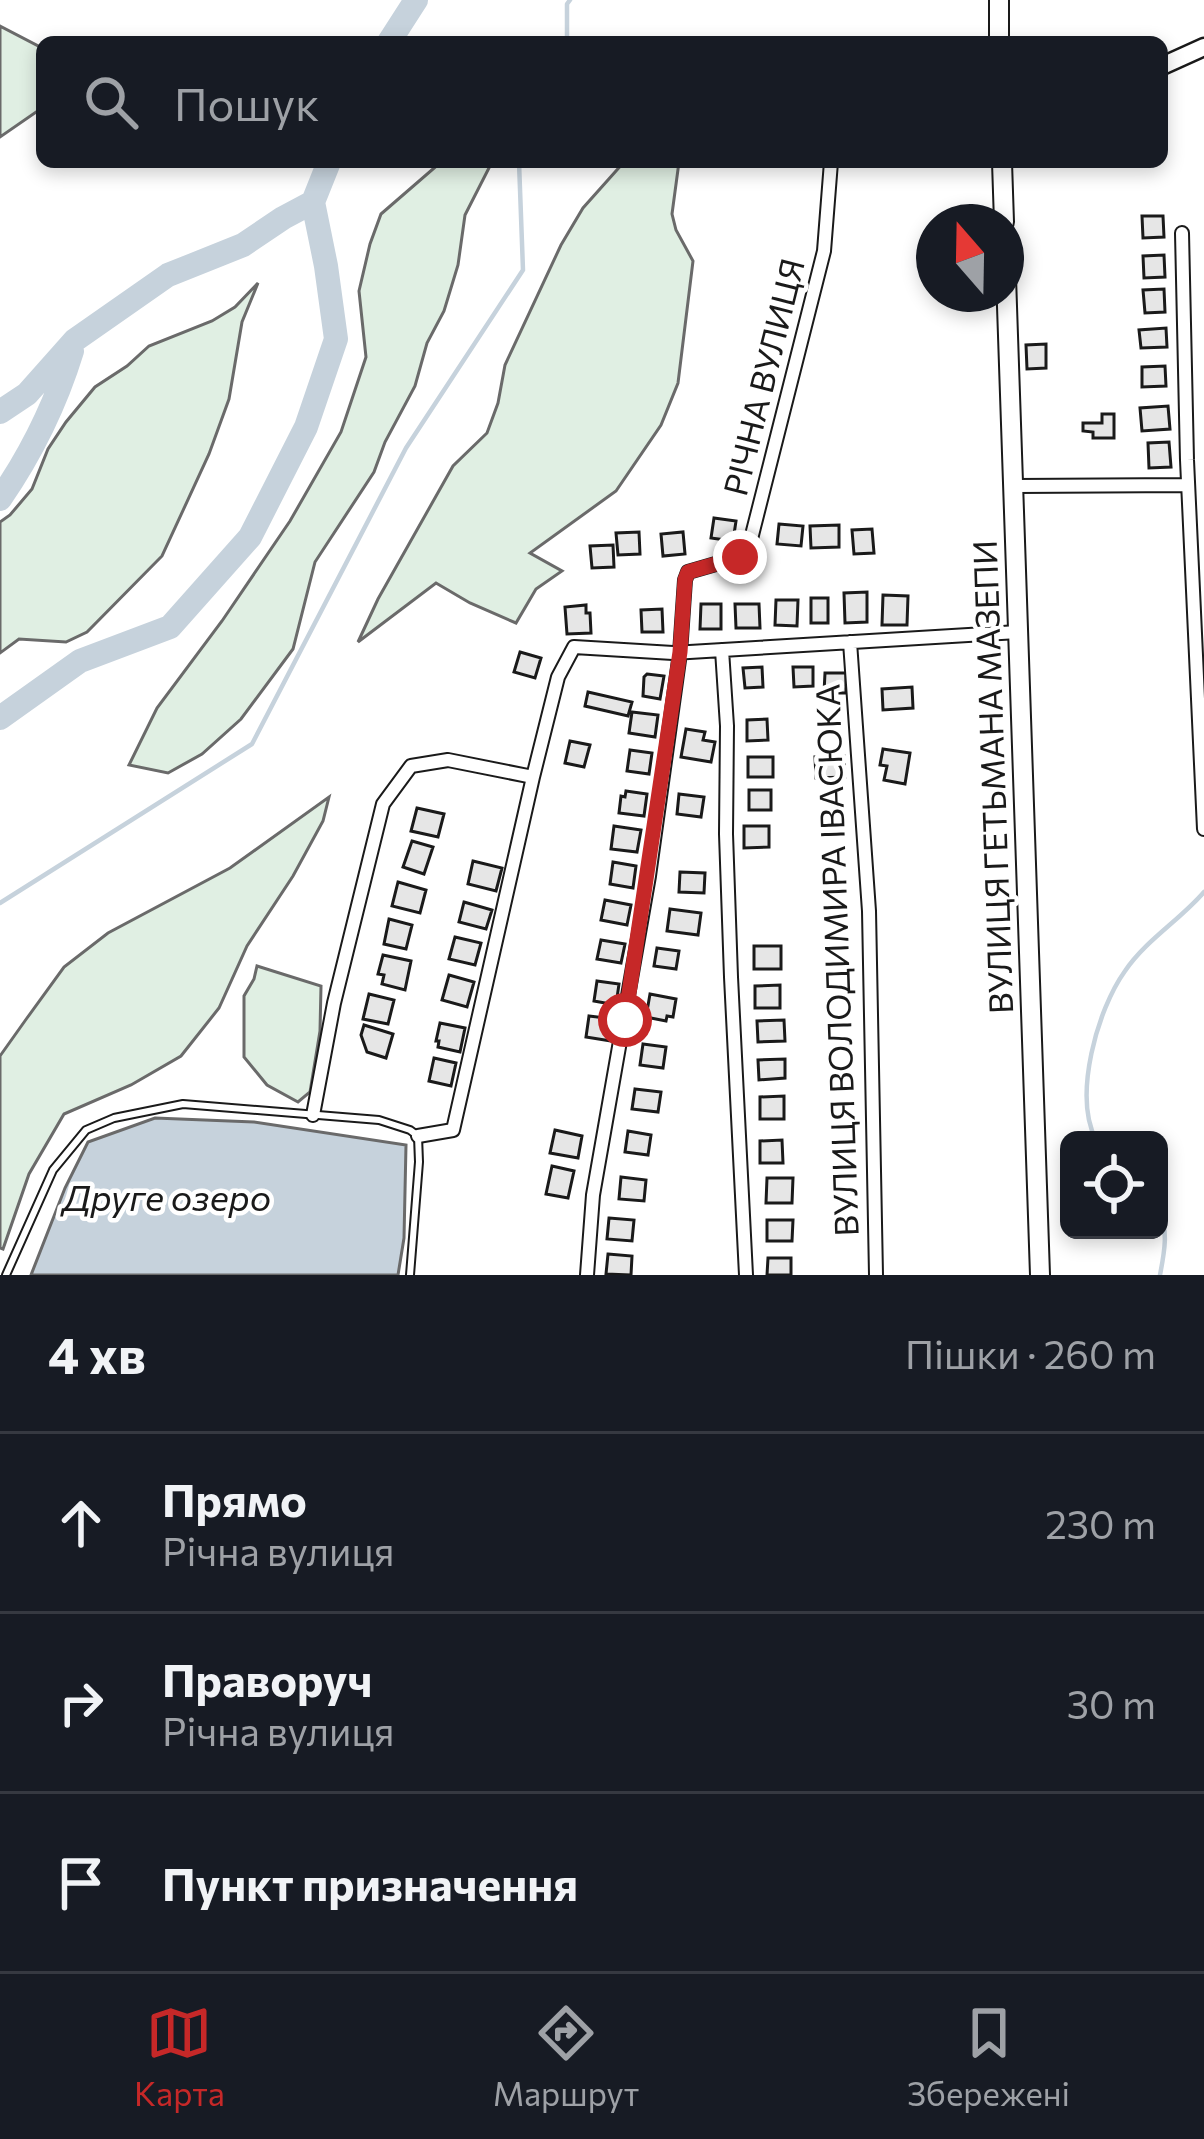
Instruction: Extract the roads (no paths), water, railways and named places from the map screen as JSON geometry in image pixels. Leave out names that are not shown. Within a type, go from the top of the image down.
[{"type":"main road","points":[[999,0],[999,36]]},
{"type":"main road","points":[[1168,63],[1204,47]]},
{"type":"main road","points":[[1004,204],[1005,168]]},
{"type":"main road","name":"ВУЛИЦЯ ГЕТЬМАНА МАЗЕПИ","points":[[1007,312],[1040,1275]]},
{"type":"street","name":"РІЧНА ВУЛИЦЯ","points":[[587,1275],[592,1195],[649,876],[688,572],[740,557],[751,539],[824,251],[831,168]]},
{"type":"street","points":[[1182,233],[1204,829]]},
{"type":"street","points":[[1013,486],[1188,485]]},
{"type":"street","points":[[418,1136],[452,1130],[558,676],[574,647],[680,652],[1018,632]]},
{"type":"street","name":"ВУЛИЦЯ ВОЛОДИМИРА ІВАСЮКА","points":[[850,642],[868,911],[876,1275]]},
{"type":"street","points":[[722,650],[746,1275]]},
{"type":"street","points":[[314,1115],[334,1004],[383,804],[411,766],[448,760],[533,777]]},
{"type":"lane","points":[[6,1275],[53,1170],[86,1130],[115,1118],[183,1104],[380,1120],[418,1136],[410,1275]]},
{"type":"water","name":"Друге озеро","points":[[155,1118],[254,1122],[406,1145],[404,1238],[398,1275],[31,1275],[88,1142]]},
{"type":"waterway","points":[[393,36],[416,0]]},
{"type":"waterway","points":[[567,36],[570,0]]},
{"type":"waterway","points":[[0,718],[80,661],[170,627],[250,537],[306,427],[336,339],[313,202],[327,168]]},
{"type":"waterway","points":[[0,903],[252,744],[406,448],[523,270],[519,168]]},
{"type":"waterway","points":[[0,412],[27,394],[75,340],[168,275],[243,245],[313,202]]},
{"type":"waterway","points":[[0,499],[42,428],[72,351]]},
{"type":"waterway","points":[[1092,1131],[1088,1077],[1105,1008],[1133,960],[1204,892]]},
{"type":"waterway","points":[[1160,1275],[1165,1239]]}]
